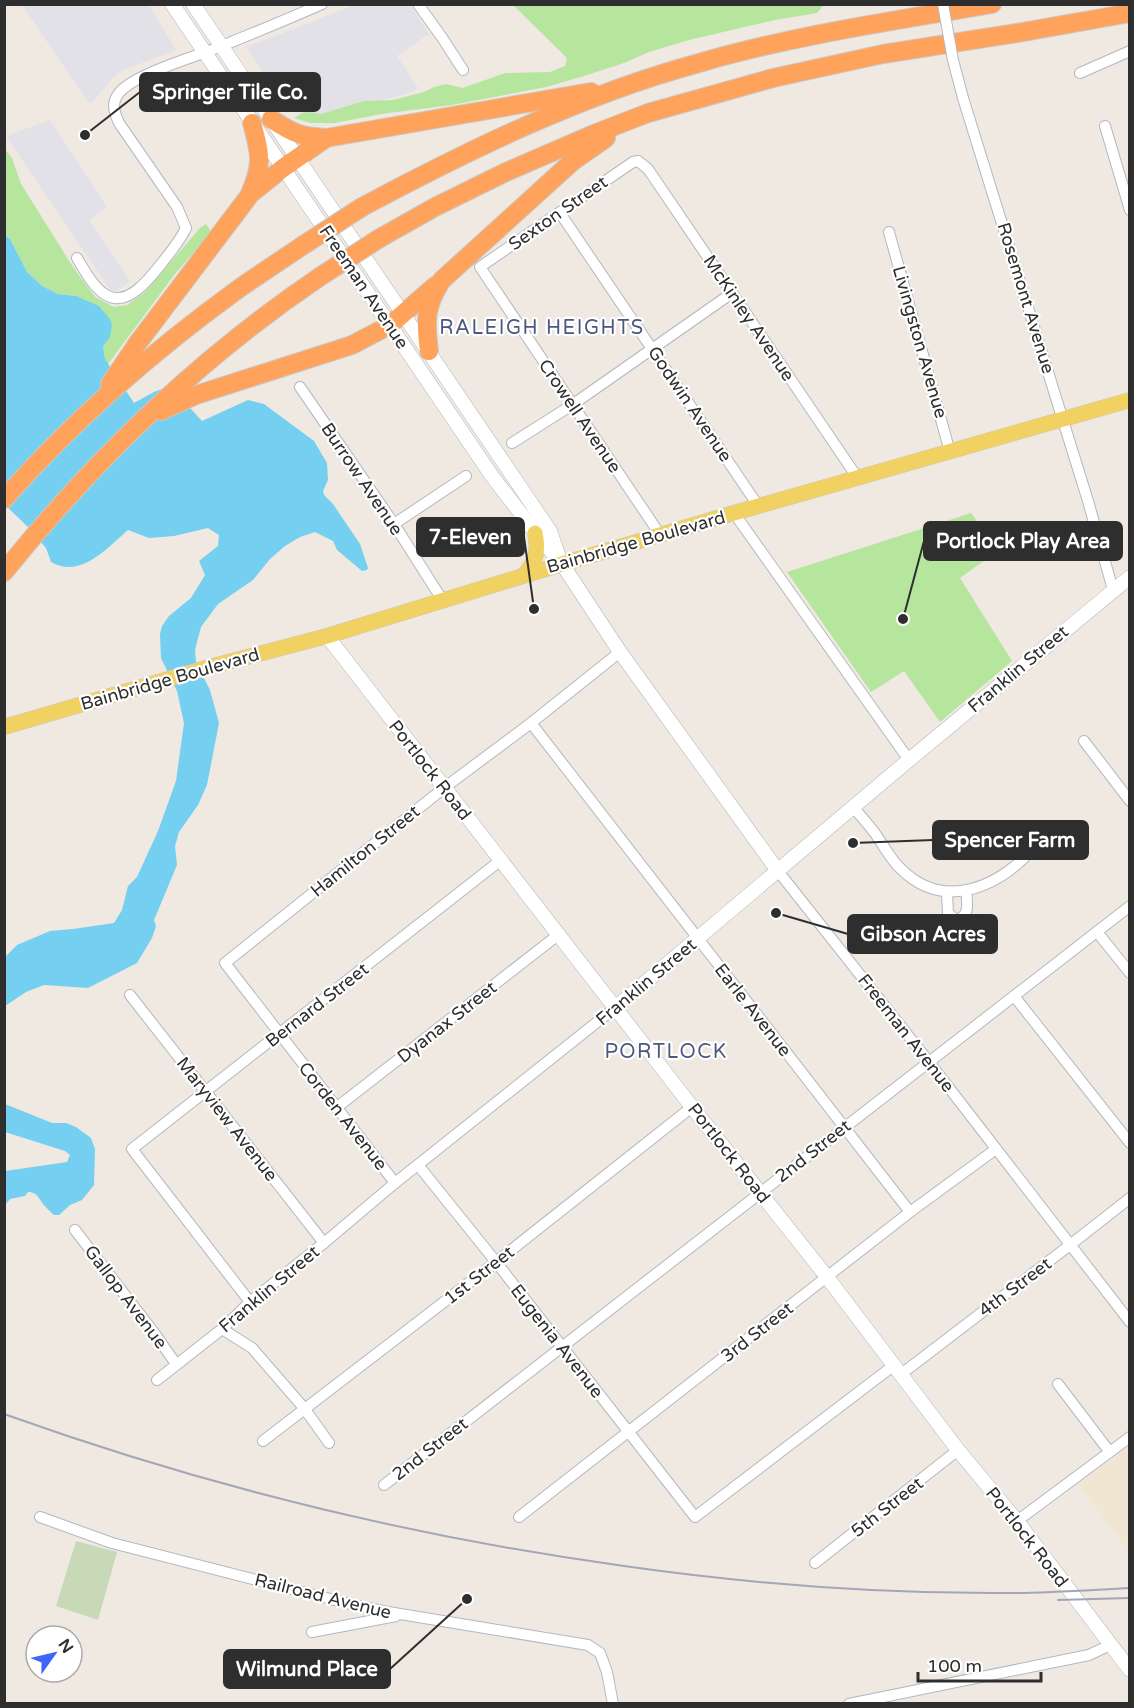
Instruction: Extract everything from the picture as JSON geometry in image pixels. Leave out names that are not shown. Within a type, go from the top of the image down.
[{"type":"highway","points":[[4,499],[131,367],[302,246],[362,207],[410,182],[534,123],[628,85],[697,63],[788,40],[992,4]]},
{"type":"highway","points":[[4,572],[89,475],[143,421],[169,406],[190,388],[265,315],[380,238],[435,207],[506,172],[594,134],[658,111],[764,81],[883,54],[1130,13]]},
{"type":"highway","points":[[271,119],[291,132],[303,136],[326,138],[628,85]]},
{"type":"highway","points":[[190,388],[262,373],[333,352],[361,341],[397,319],[573,161],[603,140],[658,111]]},
{"type":"highway","points":[[249,196],[260,162],[260,151],[252,123]]},
{"type":"highway","points":[[131,367],[137,344],[249,196],[326,138]]},
{"type":"highway","points":[[429,351],[426,317],[429,303],[442,280]]},
{"type":"main road","name":"Freeman Avenue","points":[[172,4],[252,123],[290,163],[397,319],[492,476],[562,564],[620,652],[778,871]]},
{"type":"main road","name":"Freeman Avenue","points":[[193,4],[271,119],[290,163]]},
{"type":"main road","name":"Freeman Avenue","points":[[397,319],[429,351],[550,531],[562,564]]},
{"type":"main road","name":"Bainbridge Boulevard","points":[[4,727],[213,666],[327,636],[734,513],[1130,400]]},
{"type":"main road","points":[[522,576],[536,557],[535,532]]},
{"type":"main road","name":"Franklin Street","points":[[616,1007],[1130,577]]},
{"type":"main road","name":"Portlock Road","points":[[327,636],[692,1107],[827,1277],[958,1450],[1017,1521],[1130,1670]]},
{"type":"street","points":[[77,258],[98,289],[108,296],[119,298],[140,288],[149,279],[182,237],[186,228],[177,207],[113,111],[114,102],[120,92],[142,76],[322,4]]},
{"type":"street","points":[[418,4],[463,70]]},
{"type":"street","name":"Rosemont Avenue","points":[[943,4],[953,60],[963,98],[1063,419],[1113,590]]},
{"type":"street","points":[[1080,73],[1130,51]]},
{"type":"street","points":[[1106,126],[1130,210]]},
{"type":"street","name":"Sexton Street","points":[[480,267],[626,166],[638,161]]},
{"type":"street","name":"McKinley Avenue","points":[[638,161],[648,169],[857,477]]},
{"type":"street","name":"Godwin Avenue","points":[[560,213],[759,507]]},
{"type":"street","name":"Livingston Avenue","points":[[889,232],[950,452]]},
{"type":"street","name":"Crowell Avenue","points":[[480,267],[661,536]]},
{"type":"street","points":[[512,443],[572,405],[732,293]]},
{"type":"street","name":"Burrow Avenue","points":[[300,387],[394,524],[443,601]]},
{"type":"street","points":[[394,524],[466,476]]},
{"type":"street","points":[[734,513],[909,760]]},
{"type":"street","name":"Hamilton Street","points":[[225,963],[444,788],[620,652]]},
{"type":"street","name":"Earle Avenue","points":[[531,723],[910,1212]]},
{"type":"street","points":[[1084,741],[1130,801]]},
{"type":"street","points":[[853,807],[899,868],[921,885],[934,890],[947,893],[966,890],[989,882],[1005,874],[1027,855]]},
{"type":"street","name":"Bernard Street","points":[[250,1302],[132,1149],[501,860]]},
{"type":"street","name":"Freeman Avenue","points":[[778,871],[1130,1322]]},
{"type":"street","points":[[947,893],[948,914],[956,920],[964,916],[967,911],[966,890]]},
{"type":"street","name":"2nd Street","points":[[384,1485],[1130,906]]},
{"type":"street","points":[[1097,932],[1130,973]]},
{"type":"street","name":"Dyanax Street","points":[[336,1108],[558,935]]},
{"type":"street","name":"Corden Avenue","points":[[225,963],[395,1183]]},
{"type":"street","name":"Maryview Avenue","points":[[130,995],[324,1243]]},
{"type":"street","points":[[1014,996],[1130,1143]]},
{"type":"street","name":"Franklin Street","points":[[158,1380],[395,1183],[616,1007]]},
{"type":"street","name":"1st Street","points":[[263,1441],[496,1262],[692,1107]]},
{"type":"street","name":"3rd Street","points":[[519,1517],[910,1212],[996,1149]]},
{"type":"street","name":"Eugenia Avenue","points":[[418,1165],[695,1517]]},
{"type":"street","name":"4th Street","points":[[695,1517],[1070,1245],[1130,1198]]},
{"type":"street","name":"Gallop Avenue","points":[[75,1230],[176,1364]]},
{"type":"street","points":[[222,1329],[252,1348],[304,1408],[329,1443]]},
{"type":"street","points":[[1058,1384],[1109,1451]]},
{"type":"street","points":[[1017,1521],[1130,1437]]},
{"type":"street","name":"5th Street","points":[[815,1563],[958,1450]]},
{"type":"street","name":"Railroad Avenue","points":[[40,1517],[123,1546],[354,1605],[588,1645],[600,1653],[604,1662],[613,1704]]},
{"type":"street","points":[[312,1632],[402,1615]]},
{"type":"street","points":[[849,1704],[1089,1655],[1110,1645]]},
{"type":"shaded area","points":[[22,5],[149,5],[176,50],[121,71],[113,77],[93,102],[89,103]]},
{"type":"shaded area","points":[[355,5],[410,5],[429,34],[397,56],[418,88],[413,92],[324,120],[289,110],[246,47]]},
{"type":"shaded area","points":[[50,120],[107,207],[89,220],[130,281],[113,294],[6,136]]},
{"type":"shaded area","points":[[1129,1447],[1129,1551],[1078,1484]]},
{"type":"green space","points":[[513,5],[822,5],[817,13],[775,20],[689,40],[546,87],[452,105],[381,114],[335,123],[310,123],[294,118],[302,113],[321,114],[364,101],[393,100],[446,84],[463,88],[505,73],[550,72],[565,66],[567,58]]},
{"type":"green space","points":[[4,148],[12,158],[21,184],[73,267],[95,297],[114,307],[127,305],[144,293],[200,228],[206,224],[211,232],[175,274],[108,364],[103,346],[76,296],[58,294],[42,286],[27,272],[10,239],[5,234]]},
{"type":"green space","points":[[971,513],[999,550],[960,578],[1012,661],[940,722],[904,671],[871,692],[787,572]]},
{"type":"green space","points":[[76,1541],[117,1552],[98,1620],[56,1606]]},
{"type":"water","points":[[4,234],[10,239],[27,272],[42,286],[58,294],[76,296],[99,306],[110,319],[112,325],[110,337],[103,346],[105,359],[134,403],[170,386],[202,421],[248,400],[264,404],[314,441],[327,463],[328,480],[323,491],[324,495],[333,504],[360,544],[368,568],[362,571],[337,550],[333,541],[315,532],[300,537],[285,546],[270,559],[253,580],[218,604],[201,627],[195,650],[196,662],[210,690],[219,723],[207,785],[198,805],[179,832],[175,846],[177,865],[154,920],[156,926],[152,938],[137,963],[88,988],[44,985],[26,992],[5,1006],[5,957],[17,945],[50,931],[114,923],[122,910],[128,886],[137,877],[158,831],[176,781],[184,723],[177,691],[161,658],[160,634],[169,616],[191,598],[205,575],[199,561],[218,546],[219,535],[208,528],[174,536],[149,538],[128,530],[93,559],[73,567],[62,566],[51,562],[46,548],[5,505]]},
{"type":"water","points":[[5,1104],[52,1123],[66,1123],[91,1138],[95,1149],[94,1185],[82,1200],[70,1205],[59,1215],[54,1215],[37,1195],[31,1192],[25,1196],[10,1199],[5,1205],[5,1171],[67,1162],[70,1155],[65,1151],[5,1132]]},
{"type":"railway","points":[[4,1414],[156,1464],[310,1506],[466,1540],[545,1554],[720,1578],[864,1590],[1009,1593],[1130,1588]]},
{"type":"railway","points":[[1058,1600],[1130,1598]]},
{"type":"place","name":"Springer Tile Co.","points":[[85,135]]},
{"type":"place","name":"7-Eleven","points":[[534,609]]},
{"type":"place","name":"Portlock Play Area","points":[[903,619]]},
{"type":"place","name":"Spencer Farm","points":[[853,843]]},
{"type":"place","name":"Gibson Acres","points":[[776,913]]},
{"type":"place","name":"Wilmund Place","points":[[467,1599]]},
{"type":"district","name":"RALEIGH HEIGHTS","points":[[542,328]]},
{"type":"district","name":"PORTLOCK","points":[[666,1052]]}]
